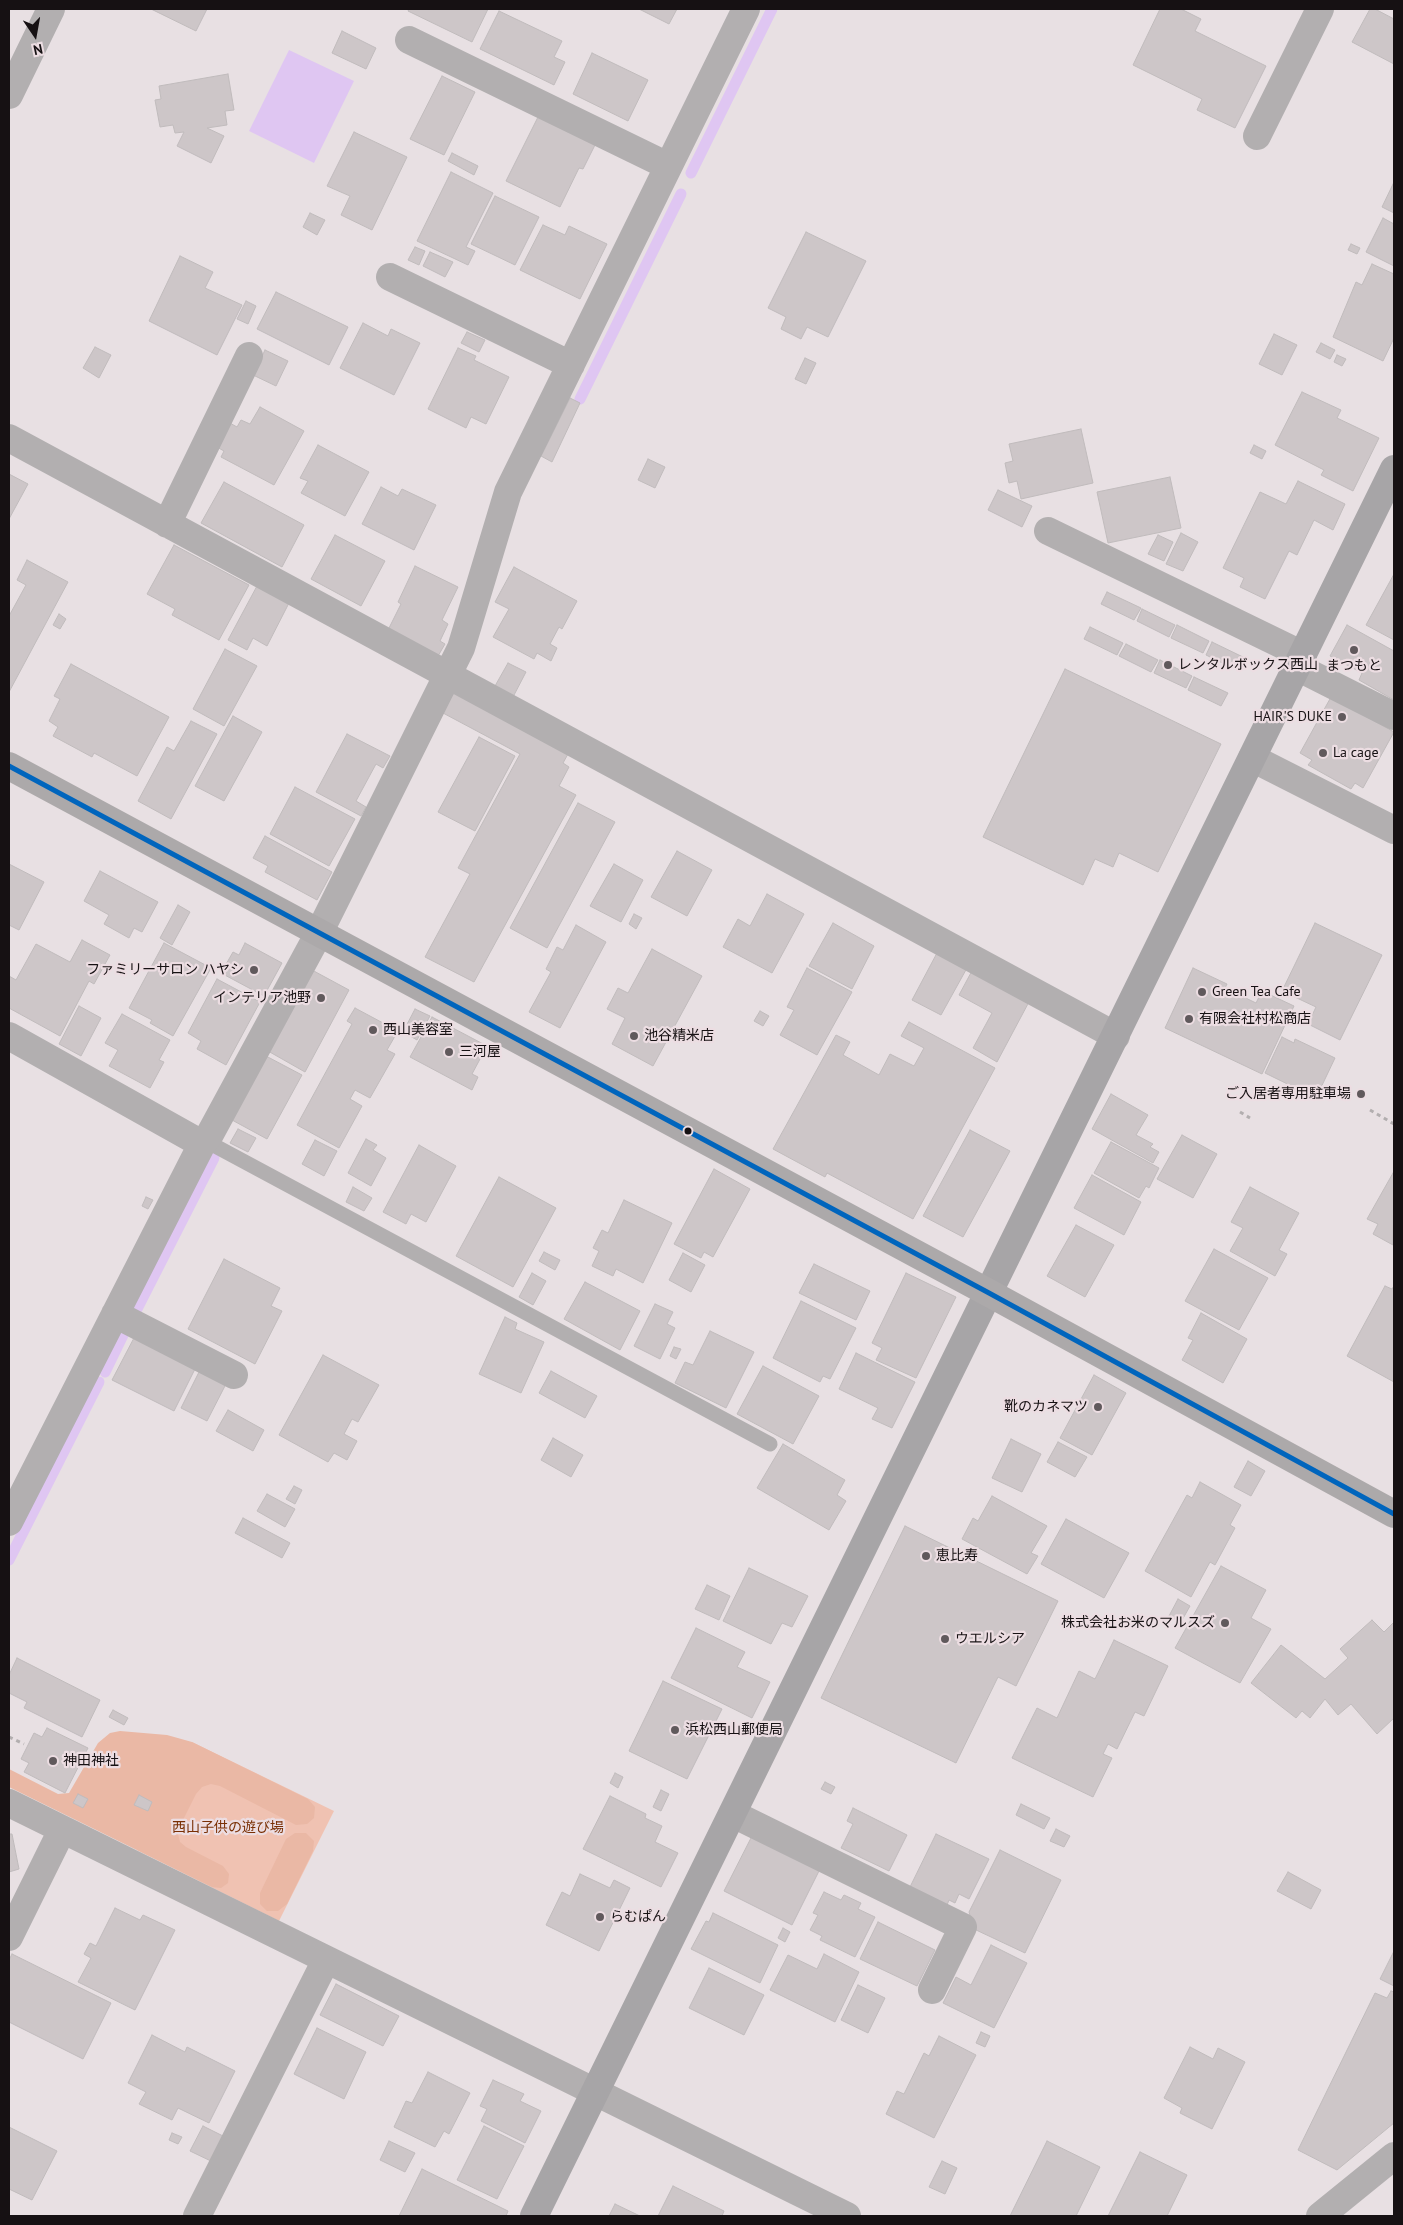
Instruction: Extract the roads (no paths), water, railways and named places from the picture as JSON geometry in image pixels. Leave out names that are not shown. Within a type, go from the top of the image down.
[{"type":"main road","points":[[9,766],[989,1293],[1394,1514]]},
{"type":"street","points":[[9,95],[52,9]]},
{"type":"street","points":[[9,1522],[203,1142],[210,1134],[319,933],[461,648],[508,492],[746,9]]},
{"type":"street","points":[[1257,136],[1320,9]]},
{"type":"street","points":[[409,40],[668,166]]},
{"type":"street","points":[[390,277],[571,365]]},
{"type":"street","points":[[167,524],[250,356]]},
{"type":"street","points":[[9,438],[1116,1036]]},
{"type":"street","points":[[534,2216],[1394,469]]},
{"type":"street","points":[[1048,531],[1300,661],[1394,716]]},
{"type":"street","points":[[1252,758],[1394,830]]},
{"type":"street","points":[[9,1036],[203,1142]]},
{"type":"street","points":[[115,1314],[234,1375]]},
{"type":"street","points":[[9,1803],[847,2216]]},
{"type":"street","points":[[733,1814],[963,1927],[932,1990]]},
{"type":"street","points":[[9,1937],[62,1830]]},
{"type":"street","points":[[198,2216],[326,1960]]},
{"type":"street","points":[[1320,2216],[1394,2156]]},
{"type":"lane","points":[[203,1142],[770,1444]]},
{"type":"waterway","points":[[691,173],[772,9]]},
{"type":"waterway","points":[[580,399],[681,194]]},
{"type":"waterway","points":[[137,1309],[214,1158]]},
{"type":"waterway","points":[[105,1372],[123,1335]]},
{"type":"waterway","points":[[9,1560],[99,1382]]},
{"type":"place","name":"まつもと","points":[[1354,650]]},
{"type":"place","name":"レンタルボックス西山","points":[[1168,665]]},
{"type":"place","name":"HAIR'S DUKE","points":[[1342,717]]},
{"type":"place","name":"La cage","points":[[1323,753]]},
{"type":"place","name":"ファミリーサロン ハヤシ","points":[[254,970]]},
{"type":"place","name":"Green Tea Cafe","points":[[1202,992]]},
{"type":"place","name":"インテリア池野","points":[[321,998]]},
{"type":"place","name":"有限会社村松商店","points":[[1189,1019]]},
{"type":"place","name":"西山美容室","points":[[373,1030]]},
{"type":"place","name":"池谷精米店","points":[[634,1036]]},
{"type":"place","name":"三河屋","points":[[449,1052]]},
{"type":"place","name":"ご入居者専用駐車場","points":[[1361,1094]]},
{"type":"place","name":"靴のカネマツ","points":[[1098,1407]]},
{"type":"place","name":"恵比寿","points":[[926,1556]]},
{"type":"place","name":"株式会社お米のマルスズ","points":[[1225,1623]]},
{"type":"place","name":"ウエルシア","points":[[945,1639]]},
{"type":"place","name":"浜松西山郵便局","points":[[675,1730]]},
{"type":"place","name":"神田神社","points":[[53,1761]]},
{"type":"place","name":"らむぱん","points":[[600,1917]]},
{"type":"park label","name":"西山子供の遊び場","points":[[228,1828]]}]
